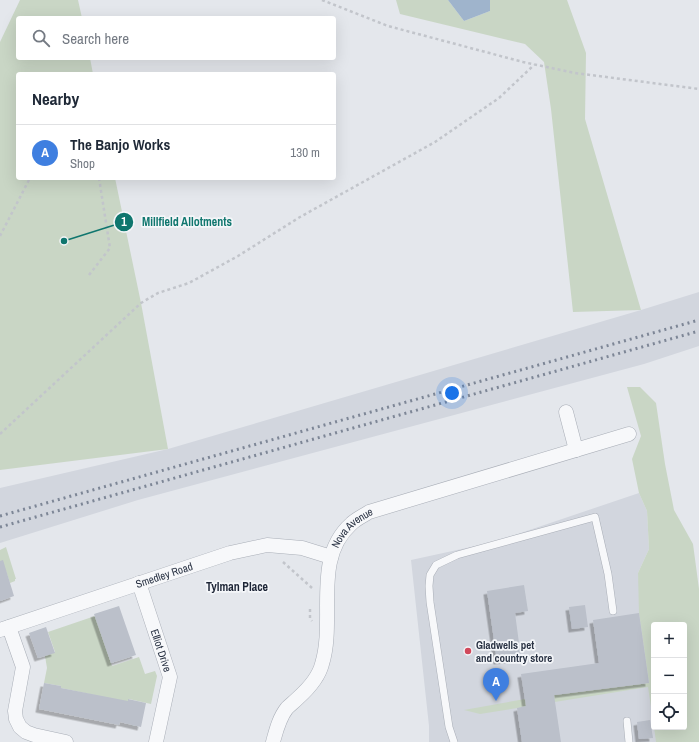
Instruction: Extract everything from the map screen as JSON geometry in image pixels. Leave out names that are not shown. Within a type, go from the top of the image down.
[{"type":"street","points":[[566,412],[576,450]]},
{"type":"street","name":"Nova Avenue","points":[[273,742],[279,722],[286,709],[313,681],[322,665],[327,633],[328,574],[331,557],[341,536],[351,524],[369,512],[630,434]]},
{"type":"street","name":"Smedley Road","points":[[5,628],[230,553],[267,545],[302,548],[331,557]]},
{"type":"street","name":"Elliot Drive","points":[[139,583],[170,677],[156,742]]},
{"type":"street","points":[[5,628],[23,667],[15,711],[16,720],[26,732],[66,742]]},
{"type":"lane","points":[[454,742],[449,727],[430,602],[430,575],[436,565],[457,555],[595,516],[608,574],[613,611]]},
{"type":"lane","points":[[627,721],[629,742]]},
{"type":"path","points":[[322,0],[388,26],[484,53],[534,65],[574,73],[699,89]]},
{"type":"path","points":[[0,434],[141,304],[158,293],[188,283],[238,256],[300,217],[435,142],[499,98],[534,65]]},
{"type":"path","points":[[0,236],[29,180]]},
{"type":"path","points":[[89,275],[110,248],[99,180]]},
{"type":"path","points":[[286,546],[285,554],[279,558],[312,588],[311,595]]},
{"type":"path","points":[[311,603],[310,618],[316,626],[327,633]]},
{"type":"shaded area","points":[[699,292],[699,346],[644,364],[138,500],[0,543],[0,488],[168,449]]},
{"type":"shaded area","points":[[639,493],[647,511],[649,549],[638,573],[651,688],[651,730],[656,730],[657,742],[429,742],[429,726],[411,560],[494,542]]},
{"type":"green space","points":[[20,0],[78,0],[82,16],[16,16],[16,60],[90,60],[93,72],[16,72],[16,180],[115,180],[141,303],[168,449],[0,470],[0,42]]},
{"type":"green space","points":[[396,0],[448,0],[464,21],[490,11],[490,0],[567,0],[586,53],[585,119],[641,310],[573,312],[551,109],[544,62],[525,44],[400,14]]},
{"type":"green space","points":[[627,387],[640,387],[656,403],[665,464],[674,510],[693,544],[699,589],[699,742],[656,742],[654,730],[687,730],[687,622],[651,622],[651,708],[648,687],[480,714],[464,710],[525,699],[649,683],[639,613],[638,573],[649,549],[647,511],[639,493],[632,459],[641,436]]},
{"type":"green space","points":[[6,547],[16,579],[10,583],[6,571],[0,573],[0,550]]},
{"type":"green space","points":[[95,616],[112,666],[139,657],[145,674],[155,671],[157,676],[151,704],[129,699],[128,702],[44,683],[47,668],[45,656],[55,652],[48,632]]},
{"type":"water","points":[[448,0],[490,0],[490,11],[464,21]]},
{"type":"building","points":[[3,560],[14,596],[0,601],[0,561]]},
{"type":"building","points":[[524,585],[528,611],[515,613],[521,658],[497,661],[487,591]]},
{"type":"building","points":[[585,605],[588,627],[572,629],[569,607]]},
{"type":"building","points":[[119,606],[136,655],[111,663],[94,614]]},
{"type":"building","points":[[639,613],[649,683],[554,695],[561,742],[522,742],[517,708],[526,706],[521,674],[599,663],[593,620]]},
{"type":"building","points":[[46,627],[55,653],[38,658],[29,633]]},
{"type":"building","points":[[44,683],[61,686],[61,688],[146,703],[141,727],[120,722],[119,725],[39,709]]},
{"type":"building","points":[[650,720],[653,738],[639,739],[637,722]]},
{"type":"railway","points":[[0,516],[699,320]]},
{"type":"railway","points":[[0,527],[699,331]]},
{"type":"place","name":"Millfield Allotments","points":[[64,241]]},
{"type":"place","name":"Gladwells pet and country store","points":[[468,651]]},
{"type":"place","name":"The Banjo Works","points":[[496,701]]},
{"type":"district","name":"Tylman Place","points":[[237,587]]}]
